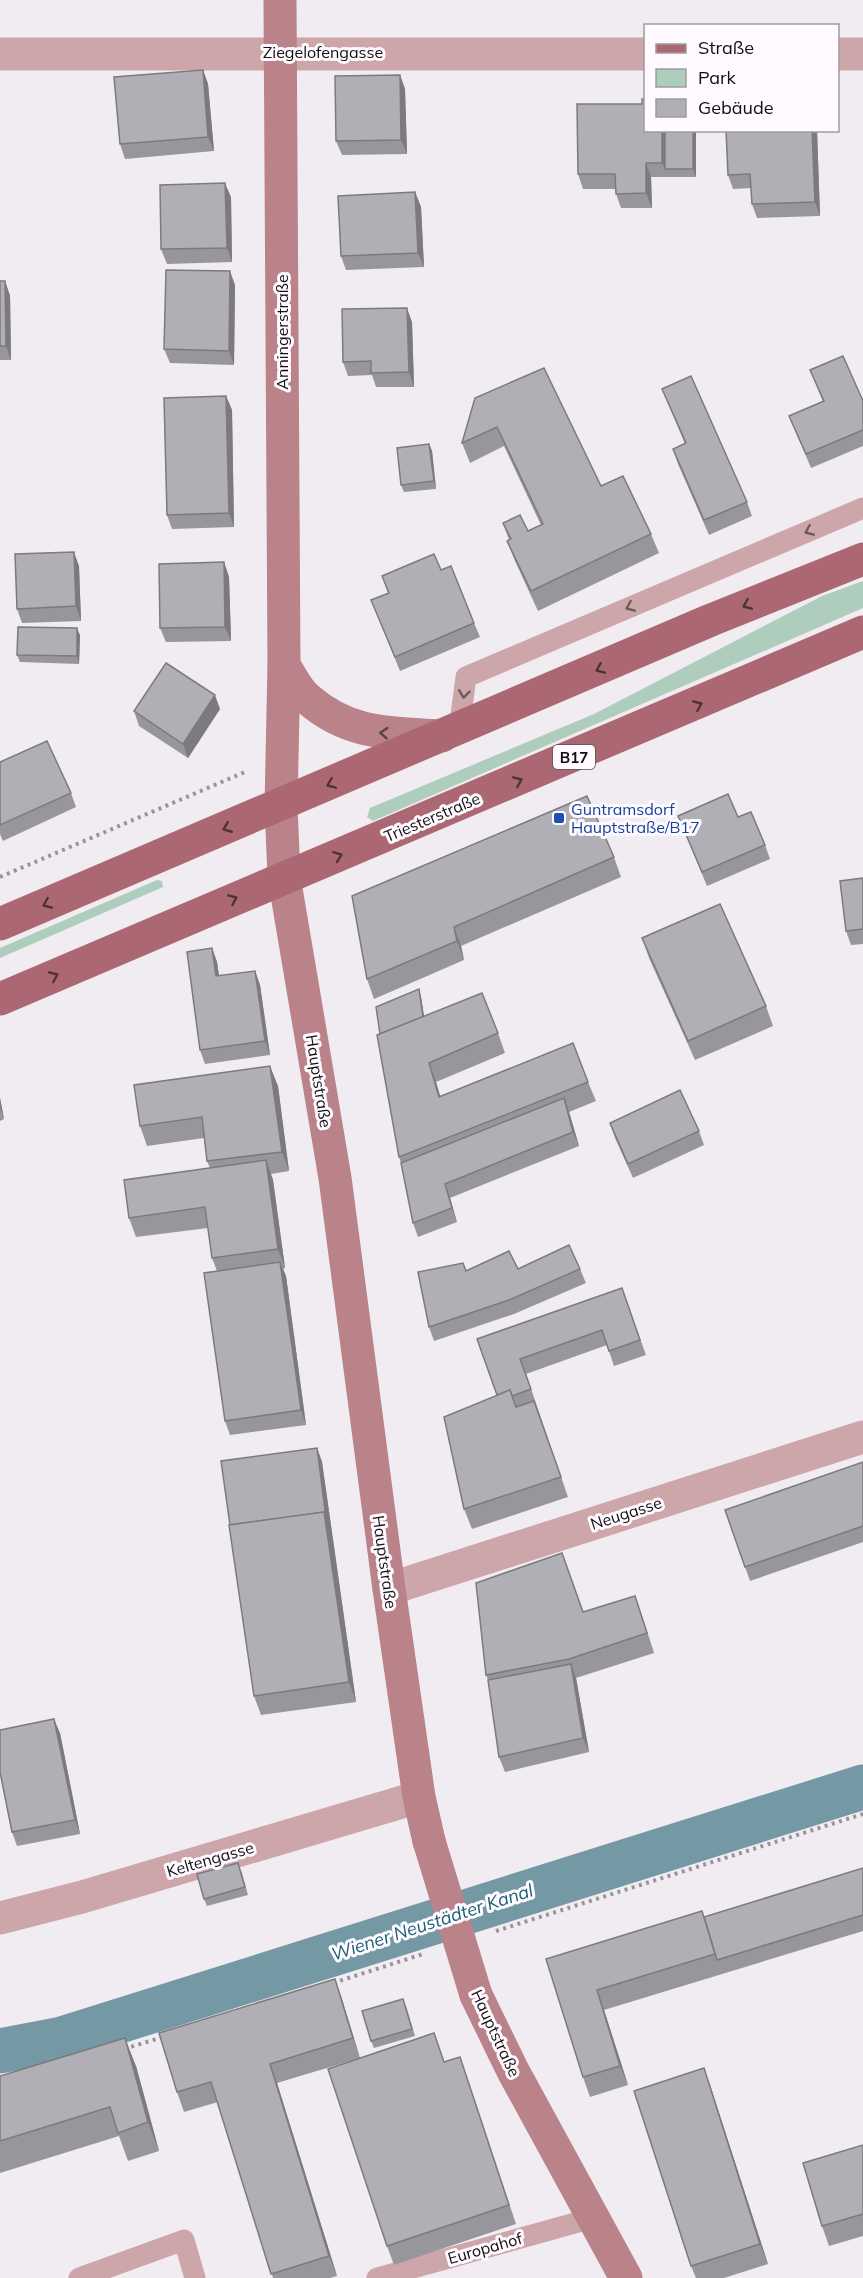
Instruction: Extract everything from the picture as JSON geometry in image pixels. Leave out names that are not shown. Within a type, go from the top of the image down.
[{"type":"main road","points":[[0,924],[722,616],[863,560]]},
{"type":"main road","name":"Triesterstraße","points":[[0,999],[863,633]]},
{"type":"street","name":"Anningerstraße","points":[[279,0],[285,665],[281,806]]},
{"type":"street","name":"Ziegelofengasse","points":[[0,54],[280,52],[644,54]]},
{"type":"street","points":[[839,54],[863,54]]},
{"type":"street","points":[[285,665],[306,698],[339,720],[370,732],[451,733]]},
{"type":"street","name":"Hauptstraße","points":[[281,806],[284,877],[335,1178],[388,1589],[419,1797],[429,1841],[476,1995],[513,2071],[626,2278]]},
{"type":"street","name":"Neugasse","points":[[388,1589],[863,1437]]},
{"type":"street","name":"Keltengasse","points":[[0,1918],[82,1897],[419,1797]]},
{"type":"lane","points":[[451,733],[465,677],[863,508]]},
{"type":"lane","name":"Europahof","points":[[377,2278],[593,2218]]},
{"type":"lane","points":[[79,2278],[184,2240],[195,2278]]},
{"type":"path","points":[[0,877],[282,756]]},
{"type":"green space","points":[[863,581],[863,608],[373,821],[367,817],[370,808],[594,714],[822,596]]},
{"type":"green space","points":[[157,880],[162,881],[163,887],[0,958],[0,948]]},
{"type":"building","points":[[203,70],[208,137],[120,144],[114,77]]},
{"type":"building","points":[[400,75],[401,140],[336,141],[335,76]]},
{"type":"building","points":[[642,99],[644,99],[644,132],[662,132],[662,163],[646,163],[646,193],[616,194],[615,174],[578,174],[577,104],[642,104]]},
{"type":"building","points":[[665,132],[693,132],[693,169],[665,169]]},
{"type":"building","points":[[726,132],[812,132],[815,202],[752,204],[750,174],[728,175]]},
{"type":"building","points":[[225,183],[227,248],[161,249],[160,185]]},
{"type":"building","points":[[415,192],[418,253],[341,256],[338,196]]},
{"type":"building","points":[[166,270],[230,271],[229,351],[164,349]]},
{"type":"building","points":[[0,281],[5,281],[6,346],[0,346]]},
{"type":"building","points":[[407,308],[409,372],[371,373],[371,361],[343,362],[342,309]]},
{"type":"building","points":[[843,356],[863,401],[863,430],[806,454],[789,416],[824,401],[810,370]]},
{"type":"building","points":[[544,368],[601,486],[623,476],[651,534],[531,591],[507,541],[511,539],[503,523],[520,515],[528,531],[543,524],[497,427],[462,443],[475,398]]},
{"type":"building","points":[[691,376],[747,502],[704,520],[673,449],[686,443],[662,389]]},
{"type":"building","points":[[226,396],[229,513],[167,515],[164,398]]},
{"type":"building","points":[[429,444],[434,481],[401,485],[397,448]]},
{"type":"building","points":[[74,552],[76,606],[17,609],[15,554]]},
{"type":"building","points":[[434,554],[441,570],[451,566],[474,623],[395,657],[371,600],[389,593],[382,576]]},
{"type":"building","points":[[224,562],[225,627],[160,628],[159,564]]},
{"type":"building","points":[[18,627],[77,628],[77,656],[17,655]]},
{"type":"building","points":[[166,663],[215,695],[183,744],[134,711]]},
{"type":"building","points":[[47,741],[71,793],[0,825],[0,762]]},
{"type":"building","points":[[728,794],[738,817],[751,812],[765,845],[702,872],[678,816]]},
{"type":"building","points":[[587,796],[614,857],[454,927],[457,941],[367,979],[352,896]]},
{"type":"building","points":[[863,878],[863,929],[846,931],[840,881]]},
{"type":"building","points":[[720,904],[766,1006],[688,1041],[642,938]]},
{"type":"building","points":[[212,948],[216,976],[255,971],[265,1041],[200,1050],[187,952]]},
{"type":"building","points":[[419,989],[423,1017],[380,1034],[376,1007]]},
{"type":"building","points":[[482,993],[498,1033],[429,1063],[439,1097],[573,1043],[588,1082],[399,1157],[377,1035]]},
{"type":"building","points":[[270,1066],[282,1152],[207,1161],[202,1117],[140,1126],[134,1085]]},
{"type":"building","points":[[680,1090],[699,1131],[628,1164],[610,1123]]},
{"type":"building","points":[[564,1098],[573,1132],[445,1184],[452,1208],[413,1223],[401,1163]]},
{"type":"building","points":[[266,1160],[278,1249],[212,1258],[205,1207],[129,1218],[124,1180]]},
{"type":"building","points":[[569,1245],[580,1269],[509,1300],[429,1327],[418,1272],[463,1263],[466,1271],[509,1251],[518,1269]]},
{"type":"building","points":[[280,1262],[301,1410],[225,1421],[204,1273]]},
{"type":"building","points":[[622,1288],[640,1340],[609,1351],[602,1330],[520,1359],[531,1389],[512,1396],[510,1390],[497,1395],[477,1339]]},
{"type":"building","points":[[510,1390],[516,1407],[534,1401],[561,1477],[464,1509],[444,1417]]},
{"type":"building","points":[[317,1448],[326,1518],[324,1512],[230,1525],[221,1461]]},
{"type":"building","points":[[863,1462],[863,1526],[745,1567],[725,1510]]},
{"type":"building","points":[[324,1512],[349,1682],[254,1696],[229,1525]]},
{"type":"building","points":[[562,1553],[583,1612],[635,1596],[647,1633],[569,1659],[486,1675],[476,1583]]},
{"type":"building","points":[[571,1664],[583,1738],[499,1757],[488,1680]]},
{"type":"building","points":[[54,1719],[75,1820],[12,1832],[0,1772],[0,1730]]},
{"type":"building","points":[[238,1863],[245,1887],[204,1899],[197,1874]]},
{"type":"building","points":[[863,1868],[863,1915],[717,1960],[704,1917]]},
{"type":"building","points":[[702,1911],[715,1954],[597,1990],[620,2066],[583,2077],[546,1959]]},
{"type":"building","points":[[335,1979],[353,2038],[270,2064],[329,2256],[271,2274],[211,2082],[177,2092],[159,2033]]},
{"type":"building","points":[[403,1999],[412,2029],[371,2041],[362,2011]]},
{"type":"building","points":[[434,2033],[444,2062],[460,2057],[509,2205],[387,2246],[328,2069]]},
{"type":"building","points":[[125,2038],[148,2122],[118,2133],[110,2107],[0,2141],[0,2076]]},
{"type":"building","points":[[704,2068],[760,2244],[691,2266],[634,2091]]},
{"type":"building","points":[[863,2145],[863,2214],[822,2226],[803,2163]]},
{"type":"waterway","name":"Wiener Neustädter Kanal","points":[[0,2051],[62,2039],[863,1787]]},
{"type":"place","name":"Guntramsdorf Hauptstraße/B17","points":[[559,818]]}]
